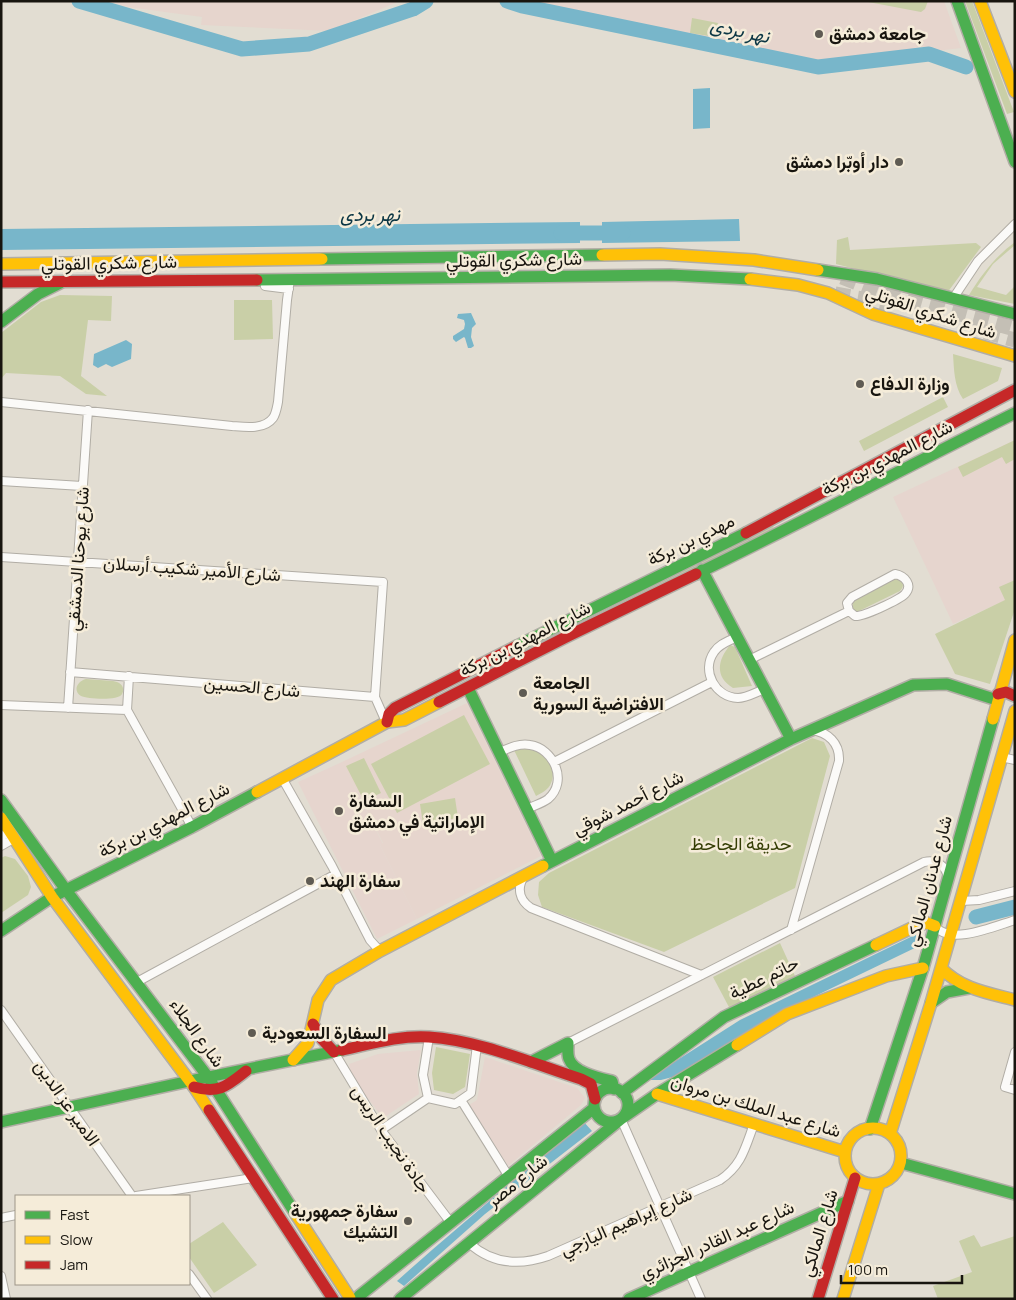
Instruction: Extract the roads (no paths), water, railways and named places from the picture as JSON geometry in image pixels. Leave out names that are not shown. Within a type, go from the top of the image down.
[{"type":"main road","points":[[957,1],[1015,162]]},
{"type":"main road","points":[[980,1],[1015,92]]},
{"type":"main road","points":[[1003,128],[1015,124]]},
{"type":"main road","name":"شارع شكري القوتلي","points":[[1,264],[660,254],[754,260],[877,279],[1015,314]]},
{"type":"main road","name":"شارع شكري القوتلي","points":[[1,282],[290,284],[670,274],[757,279],[798,285],[828,293],[872,314],[1015,356]]},
{"type":"main road","points":[[1,322],[38,294],[63,281]]},
{"type":"main road","name":"مهدي بن بركة","points":[[387,722],[389,714],[395,708],[767,522],[1015,390]]},
{"type":"main road","points":[[995,401],[1010,415]]},
{"type":"main road","name":"شارع المهدي بن بركة","points":[[1,931],[52,897],[192,827],[387,722],[404,720],[566,637],[791,528],[1010,415]]},
{"type":"main road","points":[[702,570],[791,739]]},
{"type":"main road","points":[[561,624],[565,630],[566,637]]},
{"type":"main road","points":[[546,631],[547,639],[551,645]]},
{"type":"main road","name":"شارع عدنان المالكي","points":[[870,1128],[923,968],[1015,640]]},
{"type":"main road","name":"شارع أحمد شوقي","points":[[293,1060],[308,1044],[315,1008],[326,986],[338,975],[552,861],[809,730],[913,685],[947,684],[997,699]]},
{"type":"main road","points":[[468,688],[552,861]]},
{"type":"main road","points":[[1015,696],[1006,692],[997,699],[1004,710],[1015,711]]},
{"type":"main road","name":"شارع عدنان المالكي","points":[[890,1134],[931,1003],[1015,711]]},
{"type":"main road","name":"شارع الجلاء","points":[[1,800],[66,890],[208,1077],[357,1298]]},
{"type":"main road","name":"شارع الجلاء","points":[[1,818],[9,835],[52,897],[191,1084],[333,1299]]},
{"type":"main road","name":"حاتم عطية","points":[[618,1091],[724,1017],[918,924],[927,923],[935,926]]},
{"type":"main road","points":[[657,1094],[787,1014],[886,976],[923,968]]},
{"type":"main road","points":[[941,968],[955,981],[970,988],[1015,1000]]},
{"type":"main road","points":[[931,1003],[947,992],[970,988]]},
{"type":"main road","points":[[313,1024],[322,1039],[334,1052]]},
{"type":"main road","points":[[1,1122],[191,1084],[208,1077],[389,1040],[429,1037],[477,1045],[580,1078],[591,1084],[596,1114],[605,1121],[610,1122],[621,1119],[624,1116],[628,1106],[627,1102],[612,1081],[593,1076],[571,1064],[568,1058],[568,1043],[531,1062]]},
{"type":"main road","points":[[191,1084],[210,1092],[217,1091],[248,1070]]},
{"type":"main road","points":[[595,1104],[598,1095],[605,1090],[618,1091]]},
{"type":"main road","name":"شارع مصر","points":[[400,1299],[621,1119],[657,1094]]},
{"type":"main road","name":"شارع عبد الملك بن مروان","points":[[657,1094],[845,1152]]},
{"type":"main road","name":"شارع مصر","points":[[357,1298],[509,1177],[595,1104]]},
{"type":"main road","points":[[870,1128],[877,1128],[890,1134],[900,1147],[901,1163],[893,1177],[879,1184],[870,1184],[855,1178],[845,1161],[848,1143],[861,1131],[870,1128]]},
{"type":"main road","points":[[901,1163],[1015,1194]]},
{"type":"main road","name":"شارع المالكي","points":[[818,1299],[855,1178]]},
{"type":"main road","points":[[843,1299],[879,1184]]},
{"type":"main road","name":"شارع عبد القادر الجزائري","points":[[629,1299],[848,1201]]},
{"type":"street","points":[[954,297],[978,261],[1015,224]]},
{"type":"street","points":[[1,402],[232,426],[251,427],[264,424],[274,417],[278,402],[290,284]]},
{"type":"street","name":"شارع يوحنا الدمشقي","points":[[68,708],[88,410]]},
{"type":"street","points":[[1,481],[82,486]]},
{"type":"street","name":"شارع الأمير شكيب أرسلان","points":[[1,557],[383,582],[375,697]]},
{"type":"street","points":[[901,575],[908,582],[908,588],[902,596],[863,616],[855,616],[848,611],[848,603],[852,597],[890,576],[901,575]]},
{"type":"street","points":[[749,660],[848,611]]},
{"type":"street","points":[[737,637],[720,646],[714,652],[710,661],[709,672],[712,682],[719,691],[739,698],[765,689]]},
{"type":"street","name":"شارع الحسين","points":[[70,672],[375,697]]},
{"type":"street","points":[[129,676],[127,710],[192,827]]},
{"type":"street","points":[[554,762],[712,682]]},
{"type":"street","points":[[375,697],[387,722]]},
{"type":"street","points":[[1,705],[127,710]]},
{"type":"street","points":[[791,930],[840,761],[838,748],[829,737],[823,733],[809,730]]},
{"type":"street","points":[[500,752],[517,745],[528,744],[537,746],[548,753],[554,762],[558,772],[554,790],[548,798],[527,809]]},
{"type":"street","points":[[1001,757],[1015,760]]},
{"type":"street","points":[[282,778],[336,874],[370,940],[380,951]]},
{"type":"street","points":[[1,846],[9,835]]},
{"type":"street","points":[[568,1043],[924,862],[930,860],[941,864],[945,868],[948,878]]},
{"type":"street","points":[[137,982],[336,874]]},
{"type":"street","points":[[524,876],[520,884],[520,894],[524,902],[531,908],[702,975]]},
{"type":"street","points":[[961,901],[979,900],[1015,891]]},
{"type":"street","points":[[935,926],[942,933],[950,935],[972,932],[1015,920]]},
{"type":"street","name":"الامير عز الدين","points":[[1,1010],[131,1195]]},
{"type":"street","points":[[428,1098],[423,1075],[429,1037]]},
{"type":"street","points":[[381,1130],[428,1098],[455,1104],[471,1093],[477,1045]]},
{"type":"street","name":"جادة نجيب الريس","points":[[334,1052],[381,1130],[451,1223]]},
{"type":"street","points":[[1015,1052],[1005,1087],[1015,1090]]},
{"type":"street","points":[[461,1100],[509,1177]]},
{"type":"street","points":[[621,1119],[701,1299]]},
{"type":"street","name":"شارع إبراهيم اليازجي","points":[[469,1243],[479,1252],[498,1260],[511,1262],[536,1260],[720,1180],[742,1158],[754,1124]]},
{"type":"street","points":[[142,1195],[253,1178]]},
{"type":"street","points":[[1,1218],[15,1215]]},
{"type":"street","points":[[190,1275],[206,1299]]},
{"type":"street","points":[[2,1280],[6,1299]]},
{"type":"water","points":[[710,88],[710,128],[693,129],[693,89]]},
{"type":"water","points":[[739,219],[740,241],[602,243],[602,222]]},
{"type":"water","points":[[580,222],[580,243],[1,250],[1,229]]},
{"type":"water","points":[[471,313],[476,324],[472,328],[471,337],[474,346],[468,348],[464,337],[456,342],[453,336],[464,329],[464,320],[457,318],[458,314]]},
{"type":"water","points":[[126,340],[132,344],[131,359],[112,367],[106,364],[98,368],[93,365],[94,354]]},
{"type":"water","points":[[923,931],[921,945],[807,1000],[747,1033],[684,1074],[661,1080],[646,1080],[740,1020]]},
{"type":"water","points":[[583,1121],[592,1131],[485,1214],[404,1286],[397,1281],[443,1240]]},
{"type":"waterway","name":"نهر بردى","points":[[79,1],[242,49],[309,44],[413,9],[426,1]]},
{"type":"waterway","name":"نهر بردى","points":[[507,1],[522,6],[818,67],[929,54],[966,67]]},
{"type":"waterway","name":"نهر بردى","points":[[561,233],[623,233]]},
{"type":"waterway","points":[[976,917],[1015,907]]},
{"type":"tunnel","points":[[842,277],[878,291],[1015,329]]},
{"type":"tunnel","points":[[835,294],[891,304]]},
{"type":"tunnel","points":[[985,332],[1015,340]]},
{"type":"place","name":"جامعة دمشق","points":[[819,34]]},
{"type":"place","name":"دار أوبّرا دمشق","points":[[899,162]]},
{"type":"place","name":"وزارة الدفاع","points":[[860,384]]},
{"type":"place","name":"الجامعة الافتراضية السورية","points":[[523,693]]},
{"type":"place","name":"السفارة الإماراتية في دمشق","points":[[339,811]]},
{"type":"place","name":"سفارة الهند","points":[[310,881]]},
{"type":"place","name":"السفارة السعودية","points":[[252,1033]]},
{"type":"place","name":"سفارة جمهورية التشيك","points":[[408,1221]]},
{"type":"park label","name":"حديقة الجاحظ","points":[[741,844]]}]
